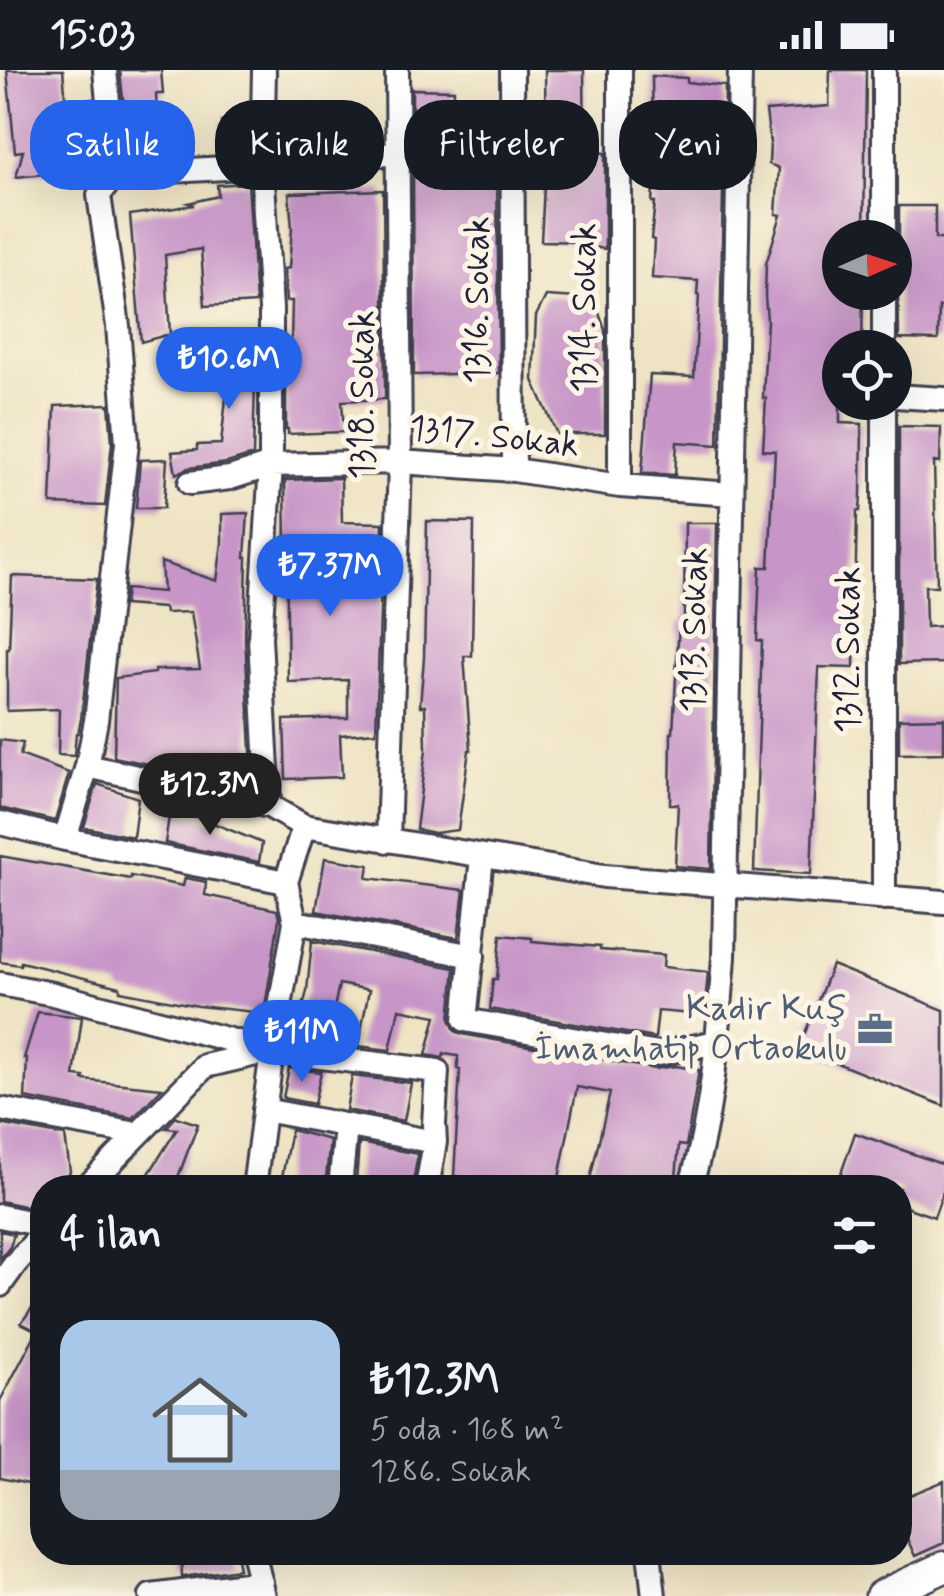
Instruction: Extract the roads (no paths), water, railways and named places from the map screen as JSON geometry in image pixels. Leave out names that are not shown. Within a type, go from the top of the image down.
[{"type":"main road","points":[[881,1596],[944,1567]]},
{"type":"street","points":[[105,70],[108,100]]},
{"type":"street","points":[[263,100],[264,70]]},
{"type":"street","name":"1318. Sokak","points":[[388,841],[400,462],[397,70]]},
{"type":"street","name":"1316. Sokak","points":[[512,70],[514,470]]},
{"type":"street","name":"1314. Sokak","points":[[620,70],[620,486]]},
{"type":"street","name":"1313. Sokak","points":[[694,1175],[717,1042],[724,957],[740,70]]},
{"type":"street","points":[[884,70],[884,220]]},
{"type":"street","points":[[384,154],[397,153]]},
{"type":"street","points":[[65,839],[96,720],[126,442],[118,326],[98,195],[102,190]]},
{"type":"street","points":[[264,190],[271,309],[271,465],[260,638],[269,806]]},
{"type":"street","points":[[912,397],[944,399]]},
{"type":"street","name":"1312. Sokak","points":[[884,420],[884,898]]},
{"type":"street","name":"1317. Sokak","points":[[190,483],[230,478],[271,465],[400,462],[732,494]]},
{"type":"street","points":[[87,766],[269,806],[304,826],[482,858],[604,876],[944,902]]},
{"type":"street","points":[[0,823],[286,882]]},
{"type":"street","points":[[256,1175],[295,922],[286,882],[304,826]]},
{"type":"street","points":[[482,858],[465,1020],[658,1054],[717,1042]]},
{"type":"street","points":[[295,922],[474,956]]},
{"type":"street","points":[[0,984],[272,1051],[437,1071],[435,1142],[429,1175]]},
{"type":"street","points":[[98,1175],[205,1066],[272,1051]]},
{"type":"street","points":[[0,1110],[137,1134]]},
{"type":"street","points":[[264,1110],[435,1142]]},
{"type":"street","points":[[341,1175],[346,1126]]},
{"type":"street","points":[[0,1216],[30,1222]]},
{"type":"street","points":[[0,1285],[30,1247]]},
{"type":"street","points":[[650,1565],[654,1596]]},
{"type":"street","points":[[152,1596],[262,1589]]},
{"type":"place","name":"Kadir Kuş İmamhatip Ortaokulu","points":[[875,1029]]}]
